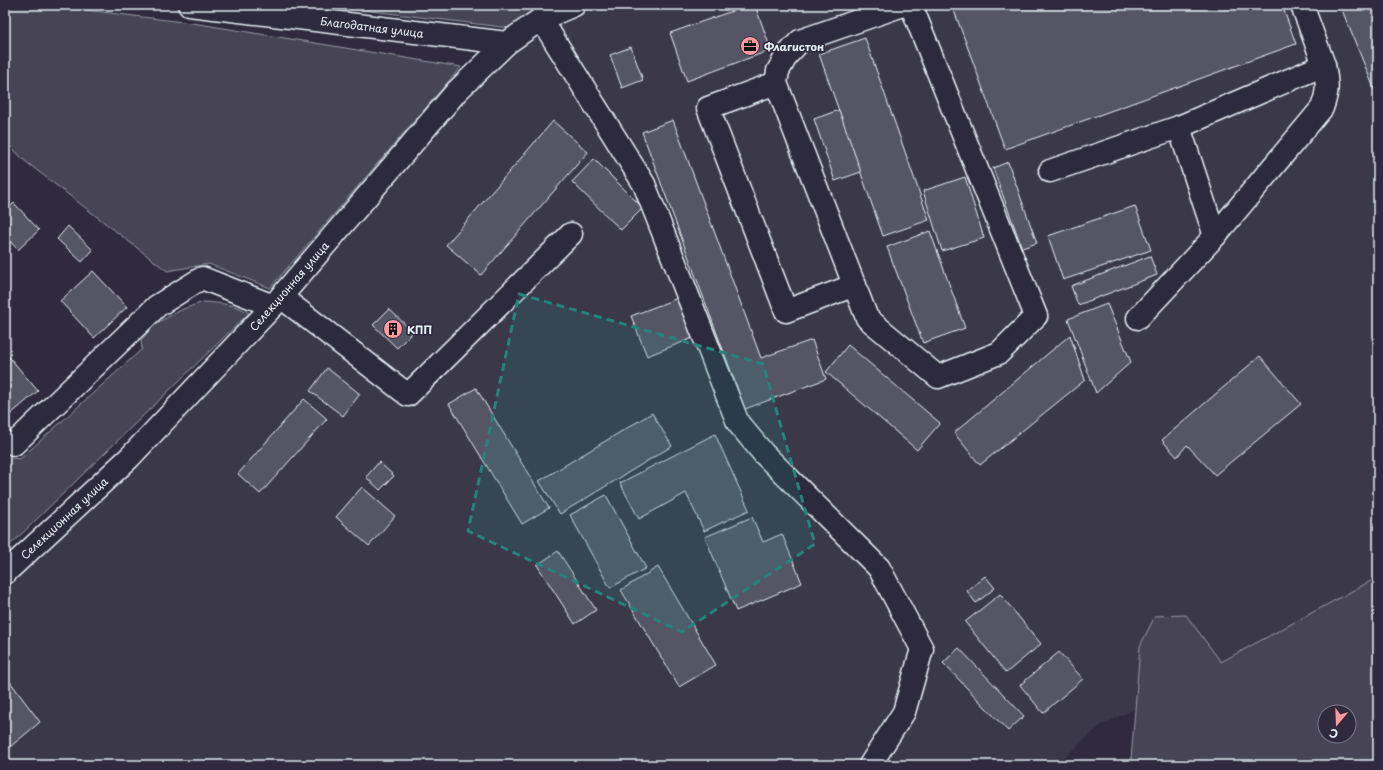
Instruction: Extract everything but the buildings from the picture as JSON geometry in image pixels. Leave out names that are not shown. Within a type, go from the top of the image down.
[{"type":"street","name":"Благодатная улица","points":[[189,5],[507,43]]},
{"type":"street","name":"Селекционная улица","points":[[5,573],[129,458],[277,302],[457,90],[507,43],[541,19],[574,5]]},
{"type":"street","points":[[903,5],[800,41],[787,55],[778,71],[776,83],[867,318],[938,377],[999,353],[1036,316],[912,5]]},
{"type":"street","points":[[1138,318],[1215,236],[1322,108],[1327,95],[1328,85],[1324,65],[1302,5]]},
{"type":"street","points":[[541,19],[644,184],[738,423],[764,454],[880,568],[922,649],[904,712],[870,765]]},
{"type":"street","points":[[1050,171],[1179,127],[1324,65]]},
{"type":"street","points":[[776,83],[708,108],[786,311],[855,286]]},
{"type":"street","points":[[1179,127],[1215,236]]},
{"type":"street","points":[[14,444],[157,306],[202,278],[277,302],[408,395],[571,234]]},
{"type":"highlighted area","points":[[519,294],[763,364],[815,544],[682,632],[468,531]]},
{"type":"shaded area","points":[[5,5],[45,5],[199,24],[461,67],[270,288],[209,264],[167,271],[25,161],[5,141]]},
{"type":"shaded area","points":[[322,5],[556,5],[510,28]]},
{"type":"shaded area","points":[[598,5],[1378,5],[1378,590],[1100,726],[1056,765],[5,765],[5,585],[299,289],[466,96],[516,48],[539,30]]},
{"type":"shaded area","points":[[203,302],[233,306],[249,313],[5,550],[5,457],[20,459],[142,349],[141,340],[155,324],[183,309]]},
{"type":"shaded area","points":[[1378,577],[1378,765],[1133,765],[1131,760],[1140,646],[1155,616],[1186,615],[1221,662]]},
{"type":"place","name":"Флагистон","points":[[750,46]]},
{"type":"place","name":"КПП","points":[[393,329]]}]
